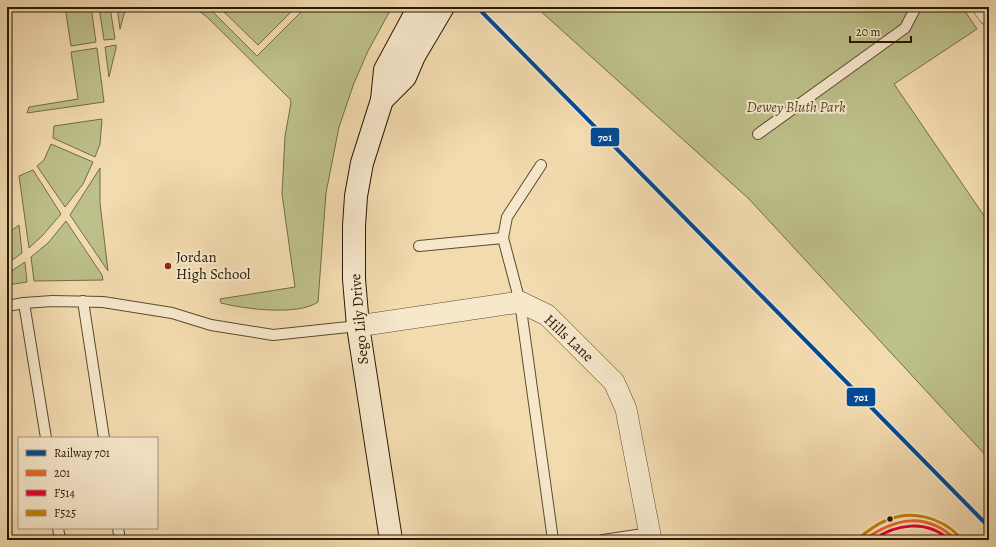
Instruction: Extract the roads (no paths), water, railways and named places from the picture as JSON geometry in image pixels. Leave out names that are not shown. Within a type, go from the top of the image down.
[{"type":"main road","name":"Sego Lily Drive","points":[[391,540],[358,326],[354,271],[354,226],[356,196],[362,163],[382,100],[385,70],[419,7]]},
{"type":"main road","name":"Sego Lily Drive","points":[[382,100],[405,77],[414,56],[443,7]]},
{"type":"street","points":[[983,7],[989,15]]},
{"type":"street","points":[[358,326],[520,302]]},
{"type":"street","name":"Hills Lane","points":[[520,302],[547,315],[614,382],[626,409],[650,536]]},
{"type":"lane","points":[[758,134],[905,28],[916,7]]},
{"type":"lane","points":[[542,164],[507,217],[503,238],[520,302],[553,540]]},
{"type":"lane","points":[[419,246],[503,238]]},
{"type":"lane","points":[[83,301],[104,437]]},
{"type":"lane","points":[[7,306],[24,302],[103,302],[172,313],[211,324],[273,335],[358,326]]},
{"type":"lane","points":[[24,302],[46,437]]},
{"type":"lane","points":[[864,540],[887,526],[910,521],[934,525],[956,540]]},
{"type":"lane","points":[[58,529],[60,540]]},
{"type":"lane","points":[[118,529],[120,540]]},
{"type":"lane","points":[[603,540],[650,536]]},
{"type":"rail line","name":"701","points":[[477,7],[989,527]]},
{"type":"place","name":"Jordan High School","points":[[168,266]]},
{"type":"park label","name":"Dewey Bluth Park","points":[[796,107]]}]
